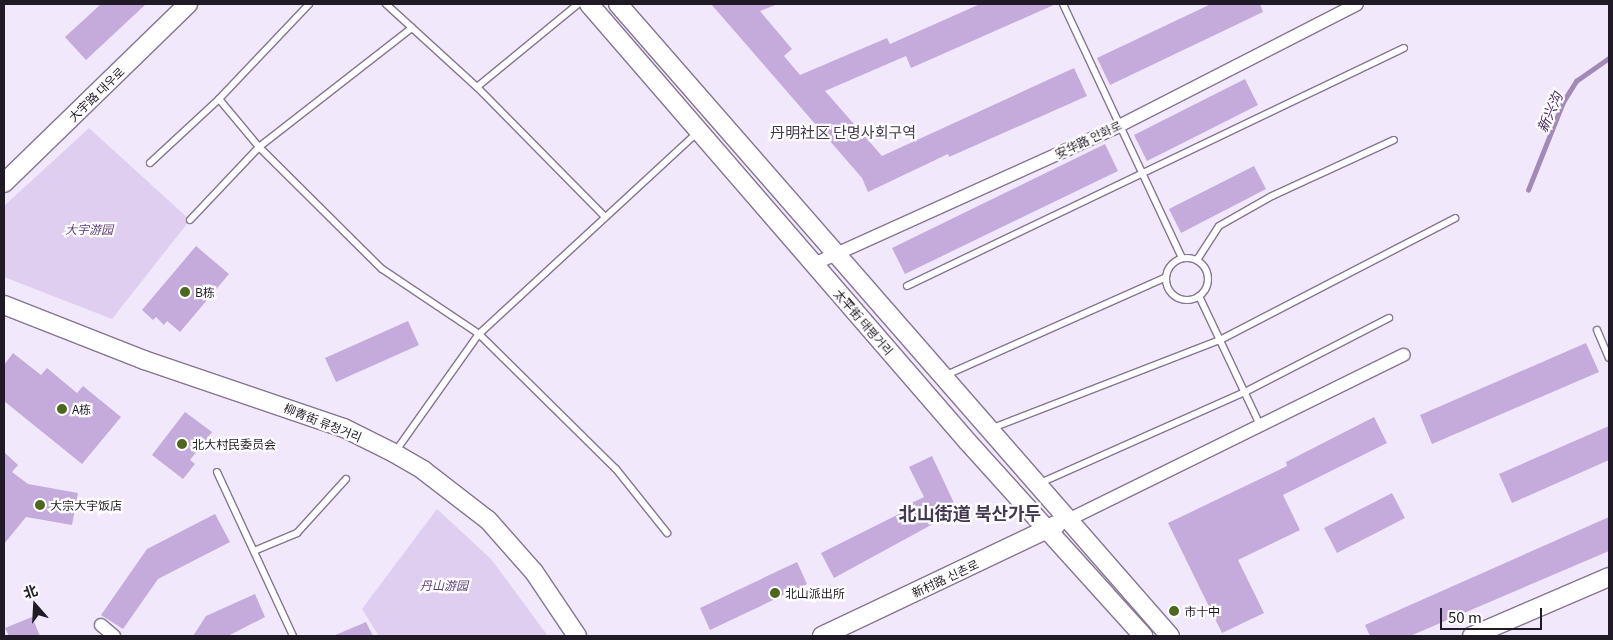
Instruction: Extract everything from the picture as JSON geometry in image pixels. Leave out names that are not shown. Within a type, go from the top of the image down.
[{"type":"main road","name":"大宇路 대우로","points":[[4,183],[188,4]]},
{"type":"main road","name":"太平街 태평거리","points":[[589,4],[1047,530],[1143,636]]},
{"type":"main road","name":"太平街 태평거리","points":[[618,4],[1170,636]]},
{"type":"main road","name":"柳青街 류청거리","points":[[4,305],[144,360],[344,428],[394,453],[423,470],[488,520],[534,572],[577,636]]},
{"type":"main road","name":"新村路 신촌로","points":[[822,636],[1068,520]]},
{"type":"main road","points":[[1472,636],[1609,577]]},
{"type":"street","name":"安华路 안화로","points":[[814,264],[1118,126],[1357,4]]},
{"type":"street","points":[[1068,520],[1404,355]]},
{"type":"street","points":[[101,625],[114,636]]},
{"type":"lane","points":[[150,163],[219,99],[309,4]]},
{"type":"lane","points":[[386,4],[477,88],[604,216]]},
{"type":"lane","points":[[477,88],[578,4]]},
{"type":"lane","points":[[1063,4],[1118,126],[1182,258]]},
{"type":"lane","points":[[190,220],[259,147],[412,28]]},
{"type":"lane","points":[[907,286],[1404,48]]},
{"type":"lane","points":[[219,99],[259,147],[382,269],[479,334],[616,469],[667,533]]},
{"type":"lane","points":[[394,453],[479,334],[604,216],[699,132]]},
{"type":"lane","points":[[1197,260],[1219,226],[1272,196],[1394,140]]},
{"type":"lane","points":[[989,430],[1220,340],[1455,218]]},
{"type":"lane","points":[[942,377],[1166,276],[1171,265],[1182,258],[1197,260],[1203,264],[1208,278],[1198,296],[1186,300],[1173,294],[1166,276]]},
{"type":"lane","points":[[1198,296],[1260,425]]},
{"type":"lane","points":[[1037,484],[1245,392],[1389,318]]},
{"type":"lane","points":[[1597,330],[1609,358]]},
{"type":"lane","points":[[218,472],[293,636]]},
{"type":"lane","points":[[254,552],[297,533],[346,479]]},
{"type":"green space","name":"大宇游园","points":[[89,128],[190,220],[112,319],[4,277],[4,206]]},
{"type":"green space","name":"丹山游园","points":[[437,509],[491,559],[548,636],[379,636],[362,609]]},
{"type":"building","points":[[101,4],[146,4],[86,60],[65,37]]},
{"type":"building","points":[[711,4],[778,4],[760,11],[792,49],[784,56],[800,75],[887,38],[890,44],[980,4],[1056,4],[911,68],[906,56],[825,91],[882,156],[1074,68],[1087,96],[949,157],[948,154],[868,192],[862,178]]},
{"type":"building","points":[[1211,4],[1260,4],[1263,12],[1110,85],[1097,58]]},
{"type":"building","points":[[1245,79],[1258,105],[1147,161],[1134,135]]},
{"type":"building","points":[[1105,144],[1118,171],[905,274],[892,248]]},
{"type":"building","points":[[1254,166],[1266,189],[1181,233],[1169,209]]},
{"type":"building","name":"B栋","points":[[196,246],[229,274],[180,332],[167,321],[164,325],[156,317],[153,320],[142,310]]},
{"type":"building","points":[[408,321],[419,345],[336,382],[325,358]]},
{"type":"building","points":[[1586,343],[1599,372],[1432,444],[1420,415]]},
{"type":"building","name":"A栋","points":[[13,353],[41,375],[47,368],[77,393],[83,386],[121,417],[82,464],[4,401],[4,365]]},
{"type":"building","name":"北大村民委员会","points":[[185,412],[212,432],[190,460],[195,464],[183,479],[152,455]]},
{"type":"building","points":[[1374,417],[1387,443],[1283,495],[1300,530],[1238,560],[1264,613],[1222,633],[1168,523],[1287,466],[1286,462]]},
{"type":"building","points":[[1609,426],[1609,460],[1512,503],[1499,474]]},
{"type":"building","name":"大宗大宇饭店","points":[[4,452],[18,465],[12,472],[28,484],[78,493],[72,525],[26,517],[4,544]]},
{"type":"building","points":[[932,456],[954,503],[953,513],[834,578],[821,553],[903,512],[901,508],[924,497],[909,467]]},
{"type":"building","points":[[1392,493],[1405,518],[1337,553],[1324,528]]},
{"type":"building","points":[[215,514],[230,542],[158,579],[123,629],[101,615],[147,549]]},
{"type":"building","points":[[1609,517],[1609,551],[1410,636],[1370,636],[1365,625]]},
{"type":"building","points":[[797,562],[807,584],[710,630],[700,608]]},
{"type":"building","points":[[255,594],[265,617],[228,636],[193,636],[206,616]]},
{"type":"building","points":[[32,617],[40,636],[9,636],[5,628]]},
{"type":"building","points":[[366,622],[373,636],[333,636]]},
{"type":"waterway","name":"新兴沟","points":[[1528,190],[1563,102],[1576,81],[1609,58]]},
{"type":"place","name":"B栋","points":[[185,292]]},
{"type":"place","name":"A栋","points":[[62,409]]},
{"type":"place","name":"北大村民委员会","points":[[182,444]]},
{"type":"place","name":"大宗大宇饭店","points":[[40,505]]},
{"type":"place","name":"北山派出所","points":[[775,593]]},
{"type":"place","name":"市十中","points":[[1174,611]]},
{"type":"district","name":"丹明社区 단명사회구역","points":[[843,132]]},
{"type":"district","name":"北山街道 북산가두","points":[[970,512]]}]
